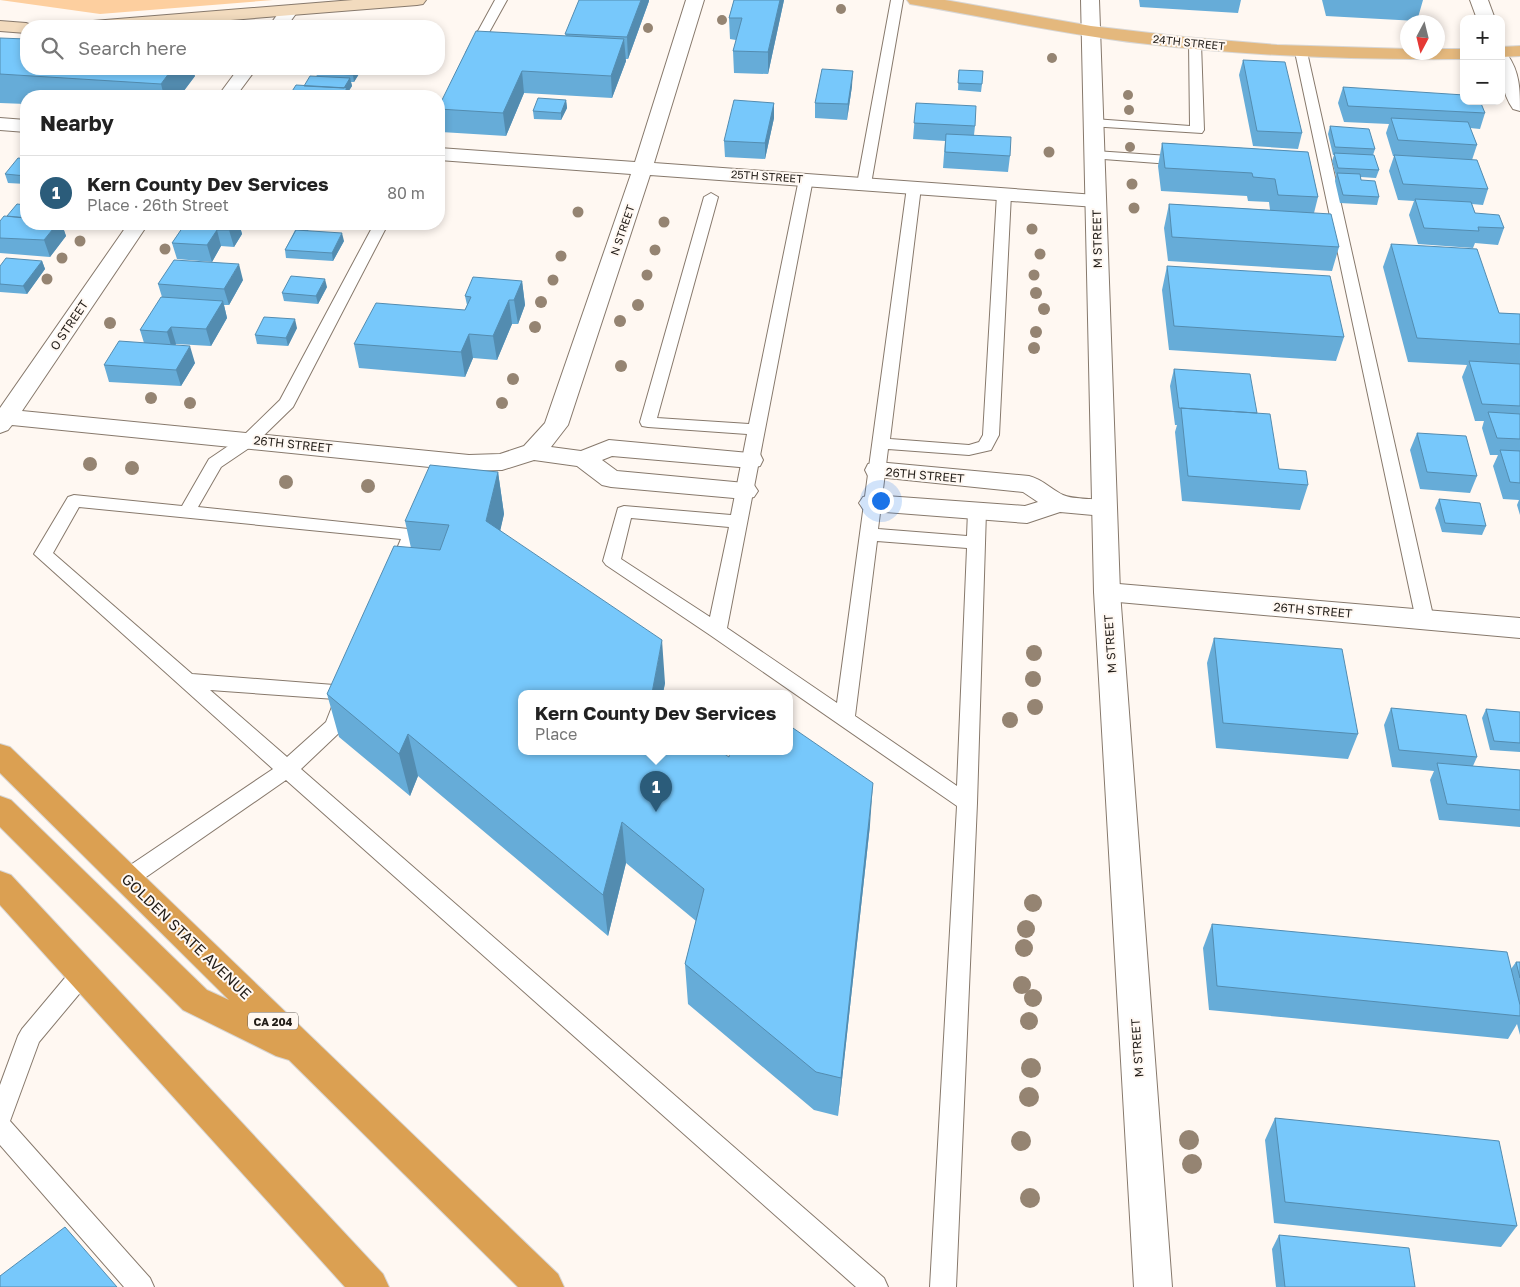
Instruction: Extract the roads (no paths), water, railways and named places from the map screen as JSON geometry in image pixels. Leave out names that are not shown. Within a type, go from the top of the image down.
[{"type":"highway","name":"GOLDEN STATE AVENUE","points":[[0,755],[545,1287]]},
{"type":"highway","points":[[0,808],[195,1000],[307,1054]]},
{"type":"highway","points":[[0,884],[357,1283]]},
{"type":"main road","points":[[171,20],[417,0]]},
{"type":"main road","name":"24TH STREET","points":[[916,0],[1091,31],[1195,43],[1302,52],[1460,54]]},
{"type":"main road","points":[[0,26],[20,28]]},
{"type":"main road","points":[[1505,52],[1520,51]]},
{"type":"street","name":"N STREET","points":[[533,452],[556,425],[643,167],[694,0]]},
{"type":"street","name":"M STREET","points":[[1090,0],[1107,592],[1153,1287]]},
{"type":"street","points":[[1479,0],[1485,15]]},
{"type":"street","points":[[282,20],[289,11]]},
{"type":"street","points":[[1502,60],[1520,105]]},
{"type":"street","points":[[231,90],[243,75]]},
{"type":"street","points":[[0,124],[20,126]]},
{"type":"street","name":"25TH STREET","points":[[445,154],[643,167],[1096,201]]},
{"type":"street","name":"O STREET","points":[[2,419],[134,230]]},
{"type":"street","name":"26TH STREET","points":[[2,419],[249,440],[469,462],[502,462],[533,452],[584,459],[611,479],[745,490]]},
{"type":"street","points":[[584,459],[609,448],[751,460]]},
{"type":"street","name":"26TH STREET","points":[[876,470],[1028,484],[1058,504]]},
{"type":"street","name":"26TH STREET","points":[[872,503],[1027,515],[1058,504],[1104,508]]},
{"type":"street","name":"26TH STREET","points":[[1107,592],[1520,628]]},
{"type":"lane","points":[[465,66],[501,0]]},
{"type":"lane","points":[[864,184],[897,0]]},
{"type":"lane","points":[[1094,123],[1197,130],[1195,43]]},
{"type":"lane","points":[[1302,52],[1322,169],[1425,620]]},
{"type":"lane","points":[[1095,155],[1201,162]]},
{"type":"lane","points":[[717,630],[806,179]]},
{"type":"lane","points":[[845,720],[914,187]]},
{"type":"lane","points":[[880,443],[969,450],[985,446],[992,435],[1004,194]]},
{"type":"lane","points":[[711,197],[648,422],[757,430]]},
{"type":"lane","points":[[186,513],[215,463],[249,440],[287,403],[379,230]]},
{"type":"lane","points":[[391,585],[412,534],[74,501],[43,554],[875,1287]]},
{"type":"lane","points":[[943,1287],[967,803],[977,511]]},
{"type":"lane","points":[[739,522],[624,512],[612,561],[717,630],[967,803]]},
{"type":"lane","points":[[868,534],[976,543]]},
{"type":"lane","points":[[128,878],[288,769],[334,726],[355,674]]},
{"type":"lane","points":[[188,681],[347,693]]},
{"type":"lane","points":[[0,1117],[30,1036],[82,974]]},
{"type":"lane","points":[[0,1127],[142,1287]]},
{"type":"place","name":"Kern County Dev Services","points":[[656,812]]}]
